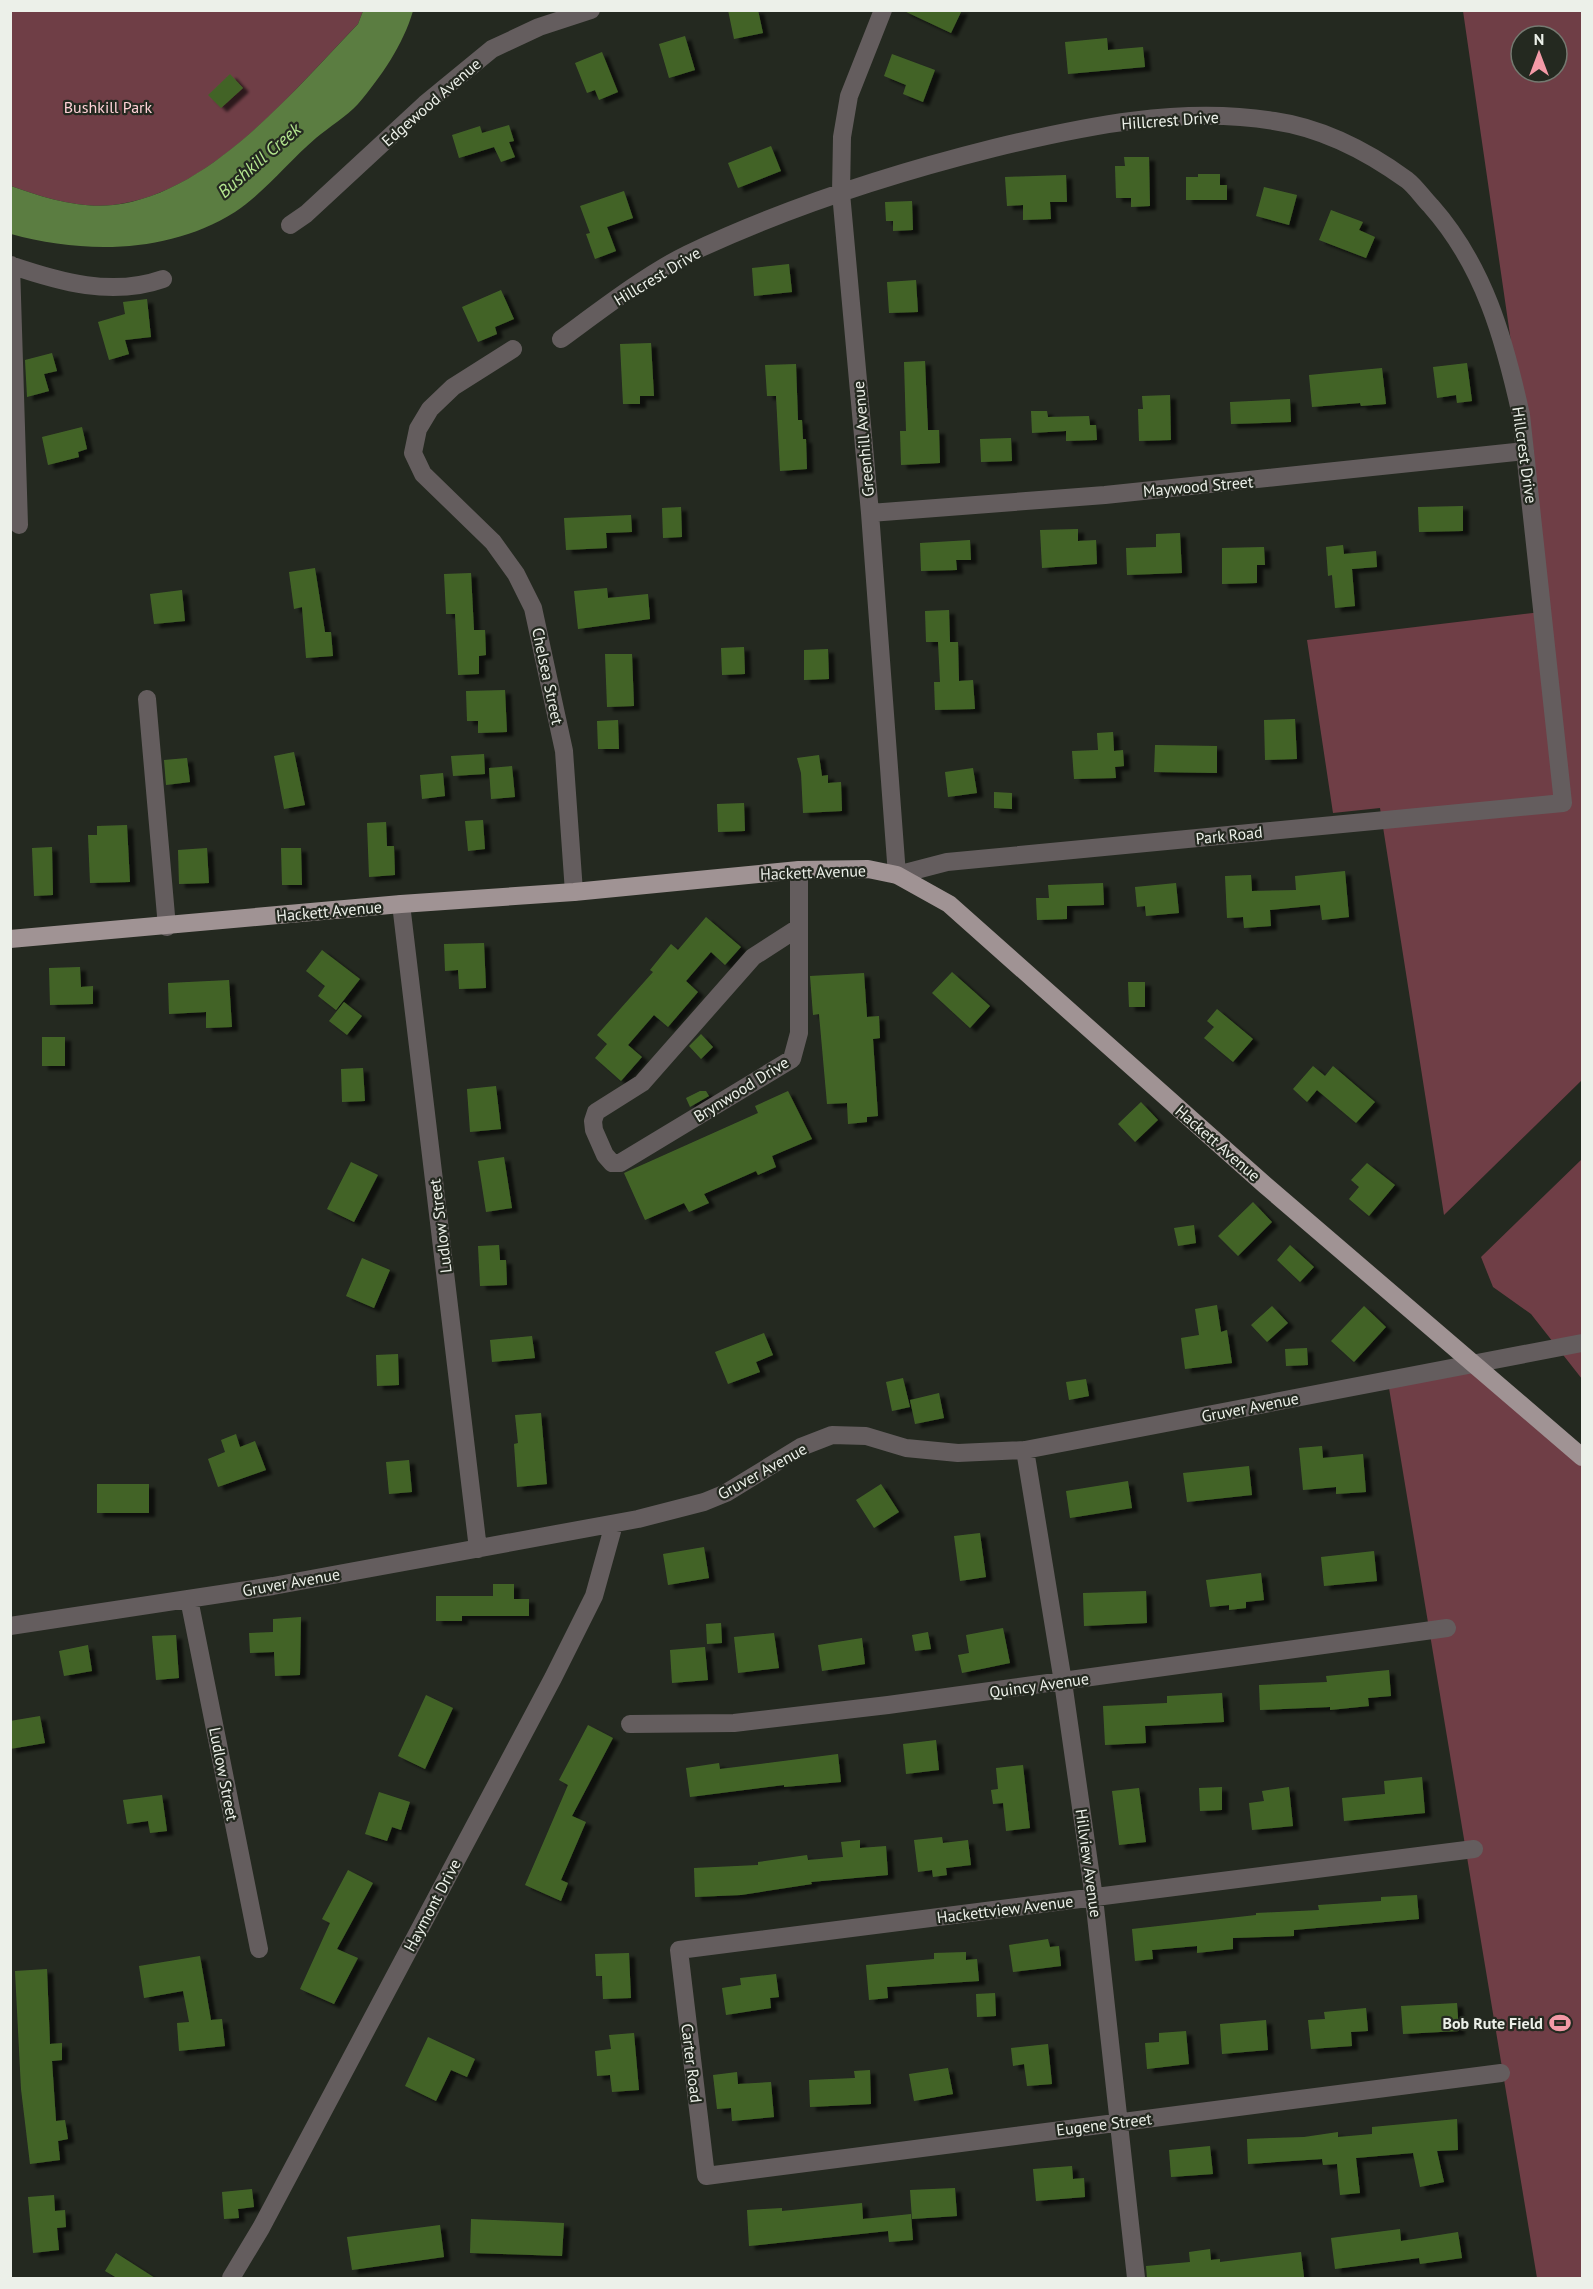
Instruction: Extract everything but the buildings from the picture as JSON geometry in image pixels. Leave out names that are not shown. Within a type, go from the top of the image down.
[{"type":"main road","name":"Hackett Avenue","points":[[10,939],[166,927],[401,904],[574,892],[799,870],[868,869],[897,875],[949,904],[1265,1185],[1582,1457]]},
{"type":"street","name":"Edgewood Avenue","points":[[290,225],[306,214],[425,104],[492,50],[539,27],[591,10]]},
{"type":"street","name":"Greenhill Avenue","points":[[883,10],[849,96],[842,136],[841,193],[870,513],[897,875]]},
{"type":"street","name":"Hillcrest Drive","points":[[561,339],[685,255],[841,193],[945,160],[1067,130],[1137,121],[1209,116],[1275,121],[1340,138],[1409,182],[1446,223],[1480,277],[1509,362],[1521,415],[1563,803]]},
{"type":"street","points":[[20,525],[11,265],[87,287],[146,285],[163,279]]},
{"type":"street","name":"Chelsea Street","points":[[513,349],[453,387],[430,409],[418,429],[413,453],[423,474],[493,542],[516,574],[533,608],[564,751],[574,892]]},
{"type":"street","name":"Maywood Street","points":[[870,513],[1150,490],[1525,451]]},
{"type":"street","points":[[147,699],[166,927]]},
{"type":"street","name":"Park Road","points":[[897,875],[947,862],[1563,803]]},
{"type":"street","name":"Brynwood Drive","points":[[798,928],[753,957],[642,1083],[596,1112],[592,1121],[594,1130],[605,1155],[612,1164],[621,1164],[792,1059],[799,1033],[799,870]]},
{"type":"street","name":"Ludlow Street","points":[[401,904],[478,1549]]},
{"type":"street","name":"Gruver Avenue","points":[[10,1626],[189,1599],[614,1524],[704,1502],[726,1493],[801,1447],[832,1435],[866,1437],[906,1448],[938,1452],[1025,1450],[1582,1343]]},
{"type":"street","name":"Hillview Avenue","points":[[1025,1450],[1063,1682],[1094,1898],[1136,2278]]},
{"type":"street","name":"Haymont Drive","points":[[231,2278],[261,2228],[554,1678],[594,1596],[614,1524]]},
{"type":"street","name":"Ludlow Street","points":[[189,1599],[259,1949]]},
{"type":"street","name":"Quincy Avenue","points":[[630,1725],[734,1723],[1063,1682],[1447,1628]]},
{"type":"street","name":"Hackettview Avenue","points":[[678,1950],[1474,1849]]},
{"type":"street","name":"Carter Road","points":[[678,1950],[706,2176]]},
{"type":"street","name":"Eugene Street","points":[[706,2176],[1501,2073]]},
{"type":"green space","name":"Bushkill Park","points":[[11,11],[363,11],[358,24],[278,108],[216,161],[183,182],[149,197],[100,206],[61,201],[11,186]]},
{"type":"green space","points":[[1463,11],[1582,11],[1582,1080],[1444,1215],[1380,808],[1333,813],[1307,640],[1550,611]]},
{"type":"green space","points":[[1582,1159],[1582,1379],[1531,1314],[1493,1287],[1481,1257]]},
{"type":"green space","points":[[1475,1365],[1582,1457],[1582,2278],[1537,2278],[1389,1388]]},
{"type":"water","name":"Bushkill Creek","points":[[363,11],[413,11],[409,24],[390,60],[358,104],[316,138],[235,212],[209,226],[182,236],[154,243],[125,246],[67,245],[11,234],[11,186],[61,201],[100,206],[149,197],[183,181],[216,160],[278,107],[358,24]]},
{"type":"place","name":"Bob Rute Field","points":[[1560,2023]]}]
